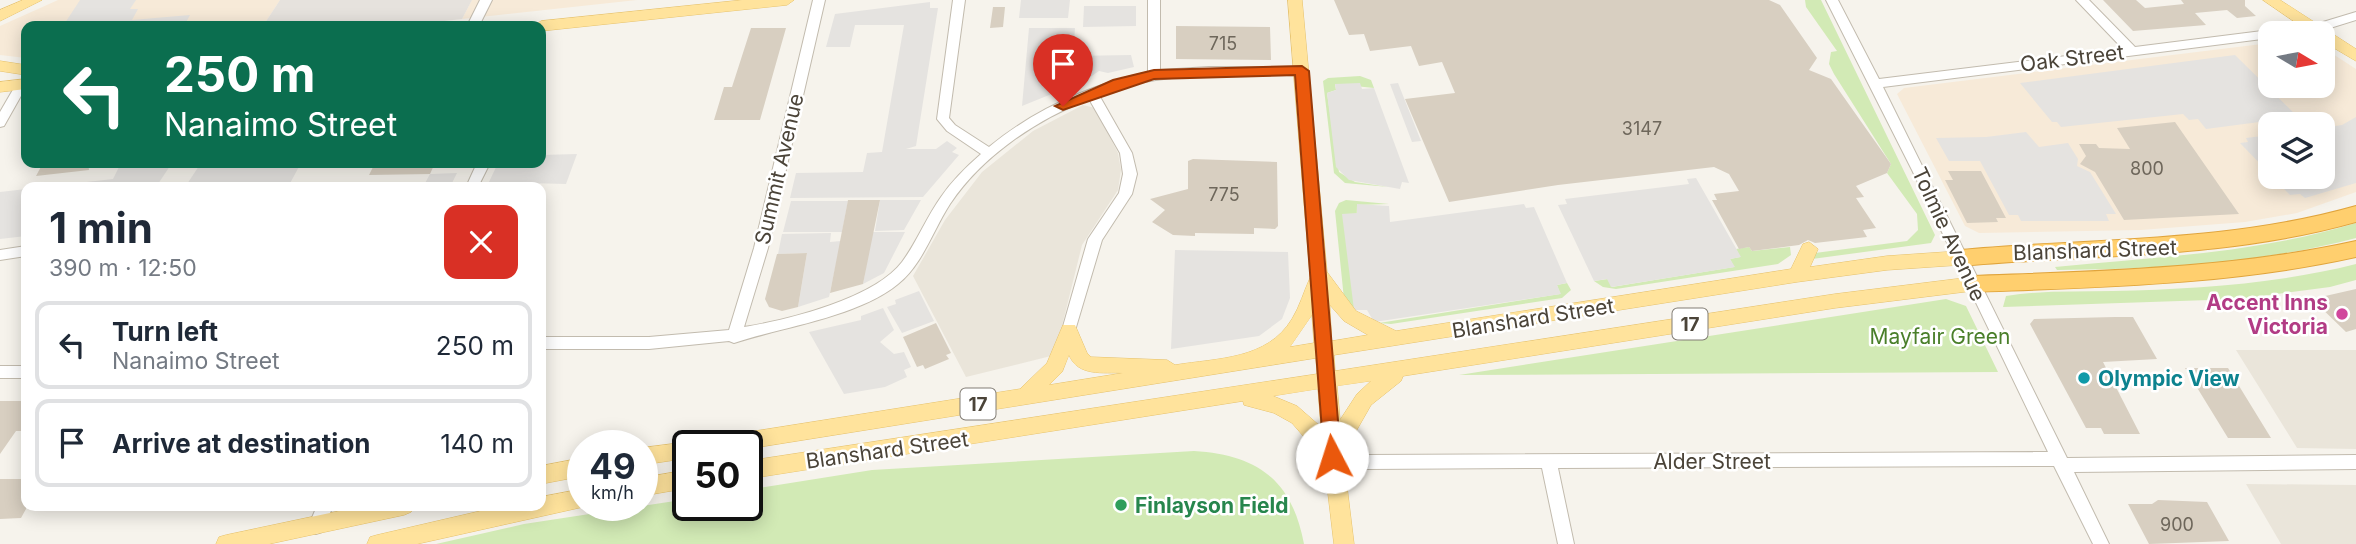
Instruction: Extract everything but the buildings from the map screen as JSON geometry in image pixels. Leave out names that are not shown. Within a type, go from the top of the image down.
[{"type":"highway","name":"Blanshard Street","points":[[1960,258],[2220,243],[2306,228],[2356,214]]},
{"type":"highway","name":"Blanshard Street","points":[[1972,284],[2231,273],[2356,249]]},
{"type":"main road","points":[[1,16],[35,0]]},
{"type":"main road","points":[[656,14],[666,0]]},
{"type":"main road","points":[[546,28],[787,0]]},
{"type":"main road","points":[[1295,0],[1320,275],[1332,457],[1344,544]]},
{"type":"main road","points":[[2270,0],[2302,21]]},
{"type":"main road","points":[[2335,42],[2356,56]]},
{"type":"main road","points":[[0,66],[21,77]]},
{"type":"main road","points":[[0,87],[21,80]]},
{"type":"main road","points":[[1797,275],[1809,249]]},
{"type":"main road","name":"Blanshard Street","points":[[763,438],[1797,275],[1887,262],[1960,258]]},
{"type":"main road","points":[[1320,275],[1340,310],[1362,326],[1396,339]]},
{"type":"main road","points":[[1244,362],[1271,351],[1292,335],[1303,319],[1320,275]]},
{"type":"main road","name":"Blanshard Street","points":[[763,468],[1408,370],[1835,301],[1972,284]]},
{"type":"main road","points":[[1069,330],[1079,358],[1087,365],[1147,365],[1184,371]]},
{"type":"main road","points":[[1026,397],[1055,367],[1069,330]]},
{"type":"main road","points":[[1332,457],[1361,400],[1379,384],[1408,370]]},
{"type":"main road","points":[[1234,396],[1273,403],[1301,416],[1332,457]]},
{"type":"main road","points":[[546,474],[567,470]]},
{"type":"main road","points":[[546,505],[567,501]]},
{"type":"main road","points":[[226,544],[383,511]]},
{"type":"main road","points":[[377,544],[519,511]]},
{"type":"main road","points":[[299,544],[316,527]]},
{"type":"street","points":[[475,21],[486,0]]},
{"type":"street","name":"Summit Avenue","points":[[734,337],[761,248],[819,0]]},
{"type":"street","points":[[959,0],[943,119],[951,128],[989,153]]},
{"type":"street","points":[[1154,0],[1154,75]]},
{"type":"street","name":"Tolmie Avenue","points":[[1832,0],[1920,170],[1972,284],[2101,544]]},
{"type":"street","points":[[2082,0],[2132,51]]},
{"type":"street","points":[[2335,25],[2356,16]]},
{"type":"street","name":"Oak Street","points":[[1874,84],[2258,35]]},
{"type":"street","points":[[546,344],[683,343],[734,337],[805,318],[863,298],[889,285],[902,272],[954,189],[989,153],[1021,129],[1063,106],[1154,75],[1302,71]]},
{"type":"street","points":[[0,122],[21,86]]},
{"type":"street","points":[[1069,330],[1095,239],[1125,194],[1130,174],[1126,153],[1092,94]]},
{"type":"street","points":[[0,255],[21,252]]},
{"type":"street","points":[[0,372],[21,372]]},
{"type":"street","name":"Alder Street","points":[[1366,462],[2356,462]]},
{"type":"street","points":[[1549,462],[1566,544]]},
{"type":"street","points":[[316,527],[323,511]]},
{"type":"shaded area","points":[[58,0],[280,0],[266,21],[21,21],[21,57],[0,55],[0,26]]},
{"type":"shaded area","points":[[80,0],[136,0],[130,9],[138,9],[132,20],[190,15],[187,21],[66,21]]},
{"type":"shaded area","points":[[280,0],[472,0],[462,19],[444,21],[266,21]]},
{"type":"shaded area","points":[[472,0],[637,0],[462,19]]},
{"type":"shaded area","points":[[1021,0],[1070,0],[1068,18],[1019,18]]},
{"type":"shaded area","points":[[930,2],[930,8],[938,8],[916,146],[906,149],[936,149],[947,141],[957,148],[952,152],[959,155],[923,197],[790,198],[796,173],[863,172],[867,153],[882,152],[904,25],[855,25],[850,47],[826,47],[835,14]]},
{"type":"shaded area","points":[[1084,6],[1136,6],[1136,26],[1083,27]]},
{"type":"shaded area","points":[[1029,28],[1075,28],[1073,56],[1131,55],[1134,67],[1108,73],[1099,71],[1086,80],[1022,106]]},
{"type":"shaded area","points":[[2258,44],[2258,98],[2335,98],[2335,55],[2356,69],[2356,192],[2297,213],[2245,222],[2141,230],[1979,233],[1965,226],[1897,94],[1904,88]]},
{"type":"shaded area","points":[[2235,55],[2258,78],[2258,98],[2279,98],[2293,112],[2258,112],[2258,122],[2206,129],[2198,119],[2189,120],[2183,114],[2061,127],[2057,122],[2052,122],[2020,83]]},
{"type":"shaded area","points":[[1360,83],[1362,89],[1374,88],[1409,183],[1402,182],[1400,189],[1349,180],[1336,167],[1327,93],[1336,90],[1335,84]]},
{"type":"shaded area","points":[[1398,83],[1421,141],[1412,142],[1390,84]]},
{"type":"shaded area","points":[[1083,105],[1095,108],[1118,153],[1121,170],[1118,190],[1082,245],[1057,346],[1051,356],[966,377],[913,276],[945,220],[982,172],[1033,131]]},
{"type":"shaded area","points":[[2356,117],[2356,183],[2305,198],[2300,194],[2290,195],[2284,189],[2335,189],[2335,126]]},
{"type":"shaded area","points":[[2026,132],[2039,147],[2068,143],[2078,159],[2077,166],[2090,172],[2116,214],[2106,214],[2109,221],[2021,221],[2018,215],[2009,215],[1980,161],[1949,161],[1936,138],[1986,137]]},
{"type":"shaded area","points":[[2258,136],[2258,162],[2240,143],[2248,142],[2246,138]]},
{"type":"shaded area","points":[[577,154],[566,184],[489,182],[496,168],[546,168],[546,155]]},
{"type":"shaded area","points":[[118,168],[169,168],[159,182],[86,182],[113,179]]},
{"type":"shaded area","points":[[198,168],[298,168],[291,182],[188,182]]},
{"type":"shaded area","points":[[457,173],[452,182],[426,182],[430,174]]},
{"type":"shaded area","points":[[1696,178],[1741,257],[1730,259],[1735,267],[1611,287],[1607,279],[1594,281],[1558,205],[1567,204],[1565,199],[1689,184],[1687,179]]},
{"type":"shaded area","points":[[21,190],[21,237],[0,239],[0,192]]},
{"type":"shaded area","points":[[880,200],[921,200],[904,230],[875,231]]},
{"type":"shaded area","points":[[791,201],[848,201],[842,232],[783,232]]},
{"type":"shaded area","points":[[1357,204],[1389,206],[1390,222],[1524,204],[1526,208],[1534,207],[1567,283],[1557,285],[1561,294],[1374,322],[1367,310],[1354,310],[1342,214],[1357,213]]},
{"type":"shaded area","points":[[872,232],[905,232],[884,273],[863,284]]},
{"type":"shaded area","points":[[831,233],[830,242],[841,241],[829,297],[798,307],[807,253],[778,254],[782,234]]},
{"type":"shaded area","points":[[1175,250],[1288,252],[1290,298],[1282,319],[1259,336],[1171,349]]},
{"type":"shaded area","points":[[919,291],[934,321],[902,333],[887,307],[896,304],[895,300]]},
{"type":"shaded area","points":[[883,308],[894,330],[880,342],[894,354],[904,352],[911,367],[904,370],[907,377],[885,387],[844,394],[809,332],[861,320],[861,316]]},
{"type":"shaded area","points":[[2236,350],[2356,350],[2356,449],[2297,448]]},
{"type":"shaded area","points":[[2246,484],[2356,485],[2356,544],[2281,544]]},
{"type":"green space","points":[[1805,0],[1821,0],[1935,235],[1931,243],[1812,259],[1815,253],[1907,241],[1918,230],[1917,214],[1887,173],[1891,164],[1829,64],[1831,52],[1837,51],[1806,7]]},
{"type":"green space","points":[[1360,76],[1371,80],[1374,88],[1335,84],[1336,90],[1327,93],[1339,172],[1355,182],[1389,187],[1345,183],[1334,173],[1323,81],[1328,78]]},
{"type":"green space","points":[[1346,200],[1389,204],[1357,205],[1354,310],[1344,299],[1335,211],[1339,203]]},
{"type":"green space","points":[[2356,223],[2356,238],[2282,254],[2132,268],[2057,270],[2055,267],[2244,247]]},
{"type":"green space","points":[[1749,247],[1752,251],[1790,247],[1791,255],[1778,264],[1616,289],[1603,287],[1594,281],[1608,279],[1612,287],[1734,267],[1730,259],[1740,257],[1736,249]]},
{"type":"green space","points":[[2356,264],[2356,280],[2330,287],[2239,299],[2003,307],[2006,296],[2019,294],[2174,289],[2235,284]]},
{"type":"green space","points":[[1567,283],[1571,290],[1562,298],[1391,324],[1379,323],[1560,294],[1557,285]]},
{"type":"green space","name":"Mayfair Green","points":[[1946,299],[1966,306],[1998,372],[1459,375]]},
{"type":"green space","points":[[1194,451],[1217,454],[1254,465],[1281,488],[1291,503],[1304,544],[436,544],[524,524],[567,517],[567,521],[658,521],[658,504],[672,501],[672,521],[763,521],[763,487],[872,470]]},
{"type":"place","name":"Accent Inns Victoria","points":[[2342,314]]},
{"type":"place","name":"Olympic View","points":[[2084,378]]},
{"type":"place","name":"Finlayson Field","points":[[1121,505]]},
{"type":"route","points":[[1063,106],[1118,84],[1154,75],[1302,71],[1319,260],[1332,457]]}]
